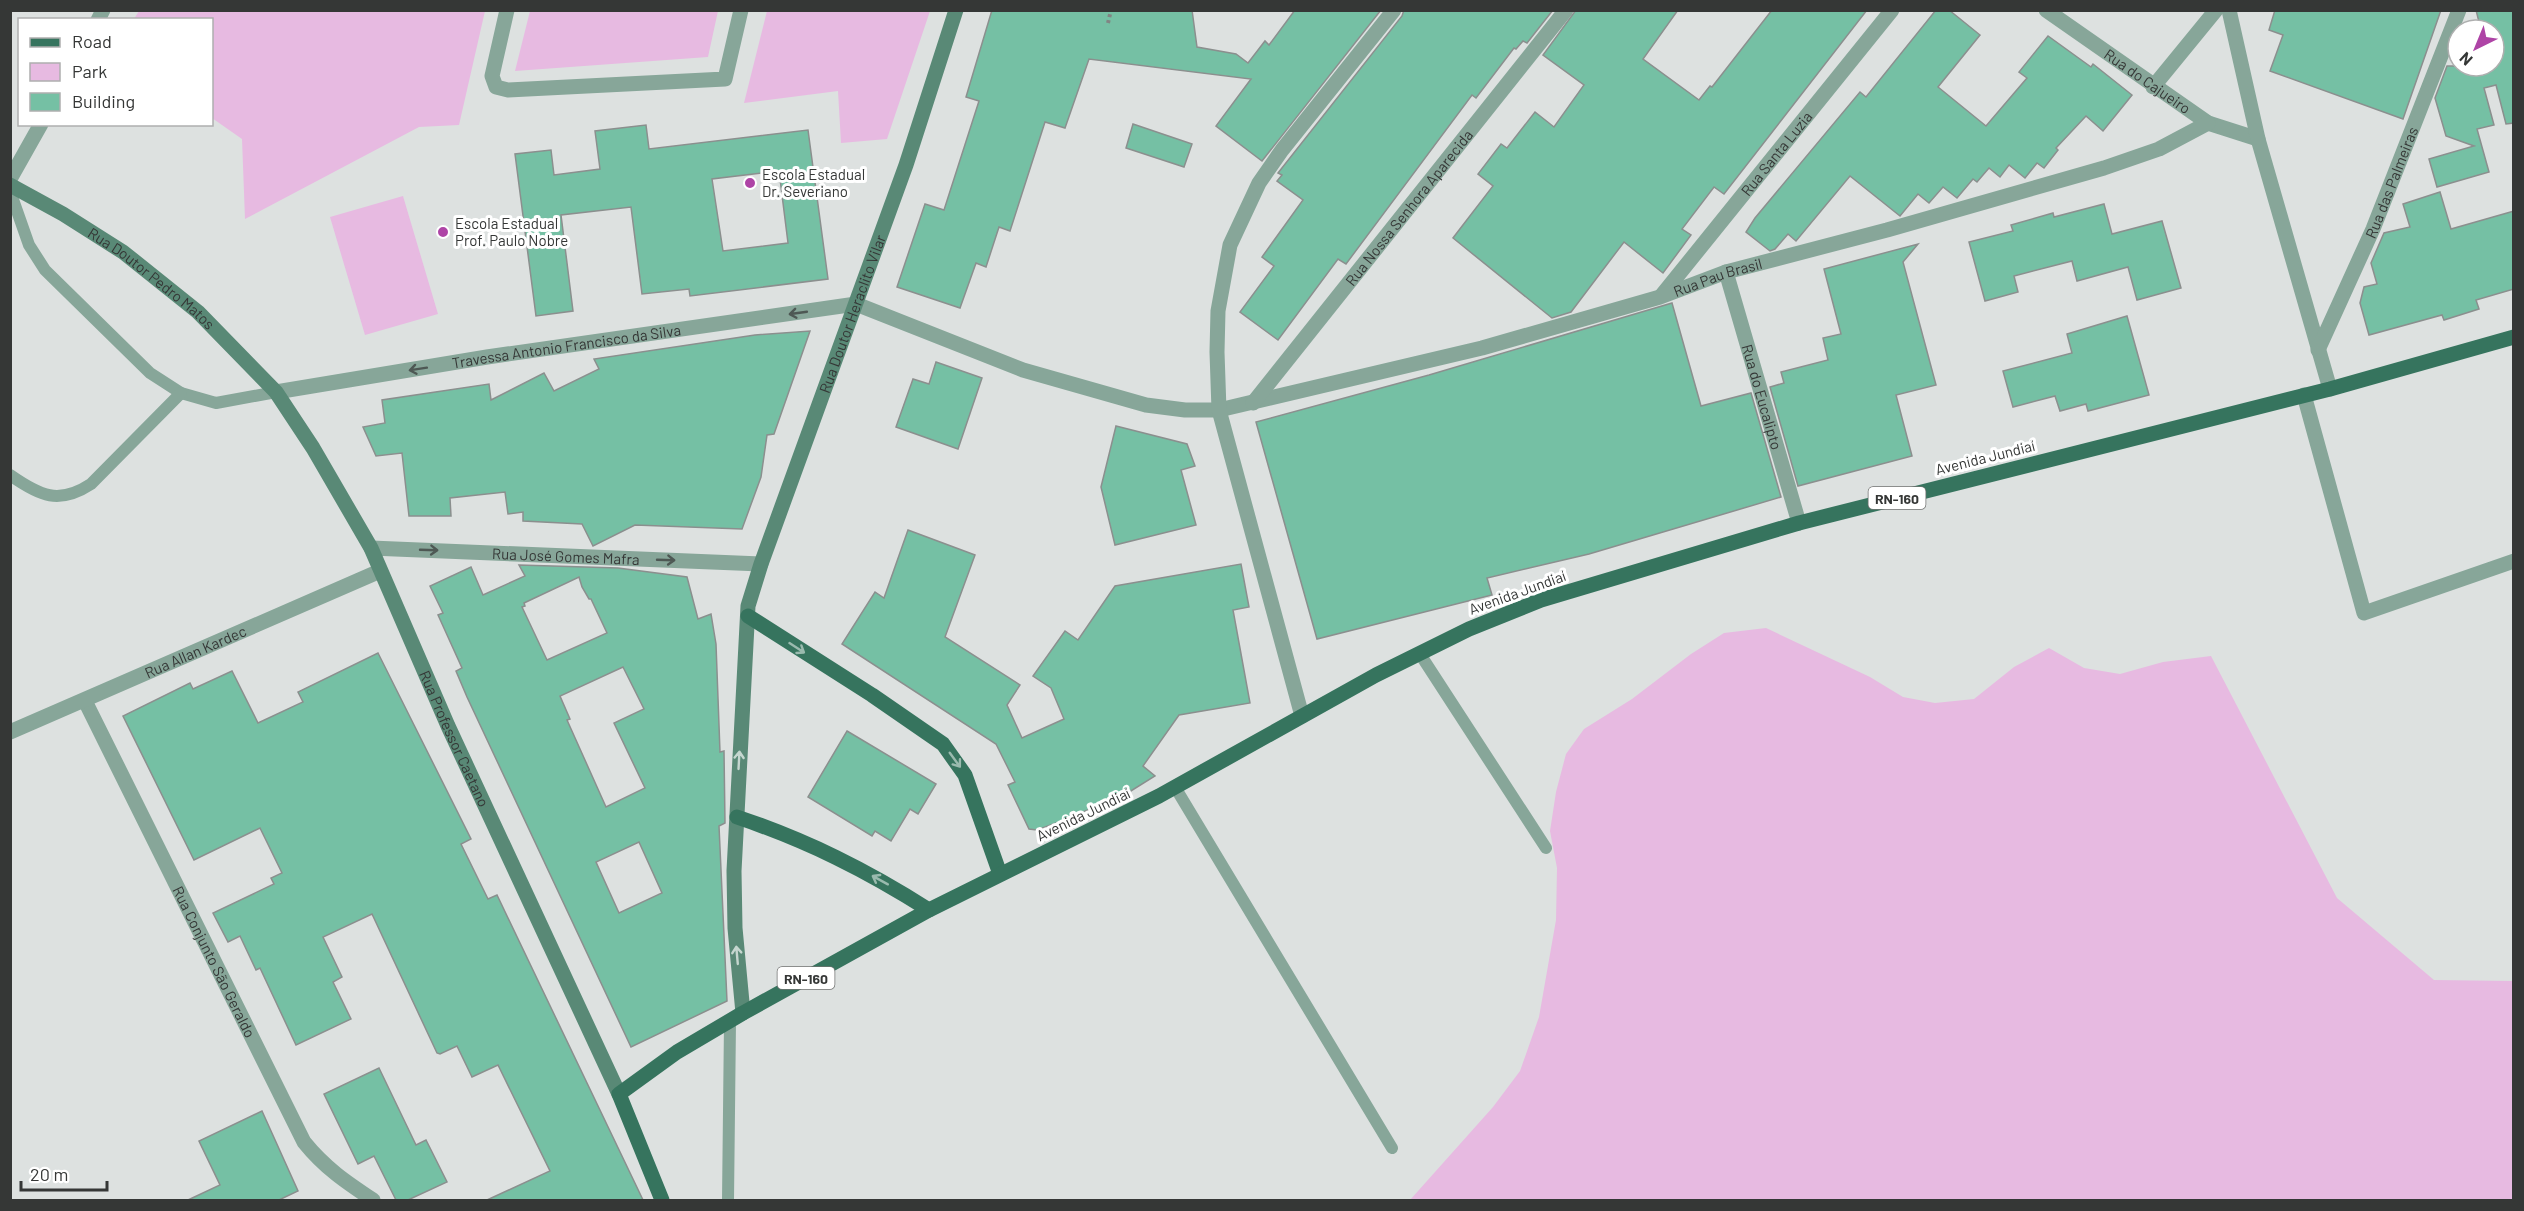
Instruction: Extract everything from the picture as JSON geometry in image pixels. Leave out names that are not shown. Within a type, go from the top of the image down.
[{"type":"main road","name":"Rua Doutor Heraclito Vilar","points":[[748,616],[753,585],[760,564],[906,165],[956,10]]},
{"type":"main road","name":"Rua Doutor Pedro Matos","points":[[10,185],[63,214],[123,252],[198,312],[276,392]]},
{"type":"main road","name":"Avenida Jundiaí","points":[[619,1094],[677,1052],[929,910],[1175,787],[1376,675],[1469,628],[1541,600],[1799,523],[2330,389],[2514,338]]},
{"type":"main road","name":"Rua Professor Caetano","points":[[276,392],[313,448],[371,548],[447,726],[619,1094]]},
{"type":"main road","points":[[743,1013],[735,928],[737,817],[748,616],[881,701],[943,744],[965,775],[1000,874]]},
{"type":"main road","points":[[737,817],[793,836],[848,862],[929,910]]},
{"type":"main road","points":[[619,1094],[662,1200]]},
{"type":"street","points":[[507,10],[492,76],[496,87],[508,90],[725,79],[741,10]]},
{"type":"street","points":[[1302,716],[1219,410],[1218,311],[1230,245],[1259,183],[1282,150],[1394,10]]},
{"type":"street","name":"Rua Nossa Senhora Aparecida","points":[[1253,403],[1566,10]]},
{"type":"street","name":"Rua Santa Luzia","points":[[1660,297],[1892,10]]},
{"type":"street","name":"Rua do Cajueiro","points":[[2046,10],[2153,87],[2208,123],[2259,139]]},
{"type":"street","points":[[2153,87],[2216,10]]},
{"type":"street","points":[[2229,10],[2259,139],[2330,389]]},
{"type":"street","name":"Rua das Palmeiras","points":[[2318,350],[2373,229],[2459,10]]},
{"type":"street","name":"Rua Pau Brasil","points":[[856,304],[1023,370],[1146,405],[1185,410],[1219,410],[1482,348],[1660,297],[1726,272],[1887,230],[2104,168],[2159,149],[2208,123]]},
{"type":"street","points":[[10,179],[40,126]]},
{"type":"street","name":"Rua do Eucalipto","points":[[1726,272],[1799,523]]},
{"type":"street","name":"Travessa Antonio Francisco da Silva","points":[[276,392],[487,357],[856,304]]},
{"type":"street","points":[[2304,395],[2364,613],[2514,561]]},
{"type":"street","name":"Rua José Gomes Mafra","points":[[371,548],[760,564]]},
{"type":"street","name":"Rua Allan Kardec","points":[[10,732],[380,571]]},
{"type":"street","name":"Rua Conjunto São Geraldo","points":[[85,700],[304,1142],[342,1181],[373,1200]]},
{"type":"lane","points":[[10,190],[29,245],[45,270],[150,374],[181,393],[216,404],[276,392]]},
{"type":"lane","points":[[10,476],[45,495],[62,497],[77,494],[91,484],[181,393]]},
{"type":"lane","points":[[1420,654],[1546,848]]},
{"type":"lane","points":[[1175,787],[1392,1148]]},
{"type":"lane","points":[[728,1200],[730,1022]]},
{"type":"path","points":[[1108,23],[1111,10]]},
{"type":"green space","points":[[139,10],[485,11],[459,125],[419,127],[245,219],[242,139],[213,119],[213,18],[135,18]]},
{"type":"green space","points":[[530,10],[718,11],[708,57],[515,71]]},
{"type":"green space","points":[[767,11],[930,11],[887,139],[841,143],[838,91],[744,103]]},
{"type":"green space","points":[[403,196],[438,314],[365,335],[330,217]]},
{"type":"green space","points":[[1766,628],[1870,677],[1903,697],[1935,703],[1974,699],[2014,667],[2049,648],[2084,668],[2120,674],[2163,662],[2211,656],[2337,898],[2434,980],[2513,981],[2513,1200],[1410,1200],[1493,1107],[1520,1071],[1539,1017],[1556,920],[1557,868],[1550,831],[1556,792],[1566,754],[1584,729],[1632,699],[1691,654],[1724,633]]},
{"type":"building","points":[[992,10],[1192,10],[1197,47],[1236,54],[1248,63],[1265,41],[1269,45],[1295,10],[1381,10],[1262,161],[1216,126],[1251,79],[1089,59],[1065,128],[1045,122],[1010,231],[999,227],[986,267],[976,263],[960,308],[897,287],[925,204],[944,210],[979,101],[966,97]]},
{"type":"building","points":[[1404,10],[1553,10],[1527,43],[1523,41],[1516,49],[1514,48],[1476,98],[1472,95],[1346,264],[1338,259],[1278,340],[1240,312],[1274,266],[1262,257],[1303,200],[1277,181],[1282,175],[1278,173],[1402,16]]},
{"type":"building","points":[[1576,10],[1678,10],[1643,59],[1699,100],[1710,86],[1712,87],[1772,10],[1867,10],[1724,194],[1714,187],[1682,229],[1691,235],[1663,273],[1624,242],[1571,312],[1552,318],[1453,238],[1493,186],[1478,174],[1501,144],[1507,148],[1535,112],[1554,127],[1584,85],[1543,55]]},
{"type":"building","points":[[1936,10],[1949,10],[1980,35],[1938,87],[1986,126],[2027,78],[2019,72],[2048,36],[2091,67],[2093,64],[2132,95],[2103,131],[2086,116],[2056,148],[2058,150],[2044,168],[2037,163],[2025,178],[2009,165],[2000,177],[1989,168],[1977,182],[1973,179],[1957,198],[1943,187],[1929,203],[1918,194],[1900,216],[1850,176],[1796,241],[1788,234],[1775,249],[1770,251],[1746,232],[1755,218],[1860,92],[1866,97]]},
{"type":"building","points":[[2275,10],[2441,10],[2403,119],[2270,71],[2283,35],[2269,30]]},
{"type":"building","points":[[2476,10],[2514,10],[2514,123],[2506,124],[2496,85],[2484,88],[2494,125],[2477,129],[2489,172],[2437,187],[2429,159],[2474,146],[2446,136],[2435,98],[2446,69],[2446,78],[2506,78],[2506,18],[2478,18]]},
{"type":"building","points":[[1133,124],[1192,144],[1184,167],[1126,148]]},
{"type":"building","points":[[646,125],[649,149],[808,130],[828,279],[690,296],[689,289],[642,294],[631,207],[561,215],[573,311],[536,316],[515,154],[551,150],[554,175],[600,169],[595,131]],"holes":[[[779,171],[788,243],[723,251],[712,179]]]},
{"type":"building","points":[[2440,192],[2451,229],[2514,211],[2514,289],[2476,300],[2479,309],[2444,320],[2442,315],[2369,335],[2360,303],[2364,287],[2377,284],[2371,263],[2384,233],[2410,227],[2403,204]]},
{"type":"building","points":[[2104,204],[2112,234],[2162,221],[2181,288],[2137,300],[2128,267],[2077,281],[2072,261],[2014,276],[2018,292],[1985,301],[1969,242],[2013,231],[2011,225],[2053,213],[2054,217]]},
{"type":"building","points":[[1918,244],[1903,262],[1936,385],[1896,395],[1912,456],[1798,486],[1770,387],[1784,383],[1781,372],[1828,360],[1823,338],[1841,334],[1824,269]]},
{"type":"building","points":[[1672,303],[1701,406],[1751,393],[1781,497],[1589,554],[1487,578],[1492,595],[1317,639],[1256,422],[1429,375]]},
{"type":"building","points":[[2127,316],[2149,395],[2088,411],[2086,404],[2060,411],[2055,396],[2013,407],[2003,371],[2072,353],[2067,334]]},
{"type":"building","points":[[810,331],[774,434],[767,435],[761,477],[742,529],[635,525],[593,546],[582,524],[523,521],[523,512],[508,514],[505,492],[450,498],[451,516],[409,516],[402,453],[376,456],[363,427],[385,423],[382,400],[489,384],[491,400],[544,373],[554,391],[599,369],[594,359],[755,335]]},
{"type":"building","points":[[936,362],[982,378],[958,449],[896,427],[913,379],[929,384]]},
{"type":"building","points":[[1116,426],[1187,444],[1195,466],[1181,470],[1196,525],[1115,545],[1101,487]]},
{"type":"building","points":[[908,530],[975,555],[945,637],[1020,685],[1007,705],[1022,738],[1064,719],[1051,688],[1033,676],[1065,631],[1078,640],[1115,586],[1241,564],[1249,607],[1233,610],[1250,703],[1179,715],[1143,766],[1155,776],[1126,794],[1037,830],[1029,829],[1008,785],[1015,782],[996,744],[842,644],[875,592],[884,598]]},
{"type":"building","points":[[519,565],[618,568],[687,577],[698,619],[711,614],[716,644],[720,752],[724,751],[725,823],[719,826],[727,1001],[631,1047],[467,697],[456,671],[462,668],[438,615],[443,613],[430,586],[471,567],[483,595],[525,576]],"holes":[[[579,577],[607,633],[547,660],[522,607],[525,606],[524,603]],[[623,667],[644,709],[614,723],[645,788],[606,807],[567,720],[570,719],[560,696]],[[639,842],[662,893],[619,913],[596,862]]]},
{"type":"building","points":[[378,653],[471,839],[461,844],[488,899],[497,895],[643,1200],[487,1200],[550,1171],[498,1065],[472,1077],[457,1046],[440,1054],[437,1053],[372,914],[323,937],[342,977],[333,982],[351,1019],[296,1045],[260,968],[256,970],[240,936],[228,942],[213,913],[274,884],[271,878],[282,873],[260,828],[194,860],[123,716],[190,683],[193,689],[232,671],[258,723],[303,702],[298,692]]},
{"type":"building","points":[[847,731],[936,784],[918,814],[910,809],[891,841],[875,831],[872,836],[808,797]]},
{"type":"building","points":[[379,1068],[416,1145],[426,1140],[447,1182],[408,1200],[396,1200],[374,1156],[358,1164],[324,1094]]},
{"type":"building","points":[[262,1111],[298,1191],[279,1200],[188,1200],[220,1185],[199,1141]]},
{"type":"place","name":"Escola Estadual Dr. Severiano","points":[[750,183]]},
{"type":"place","name":"Escola Estadual Prof. Paulo Nobre","points":[[443,232]]}]
